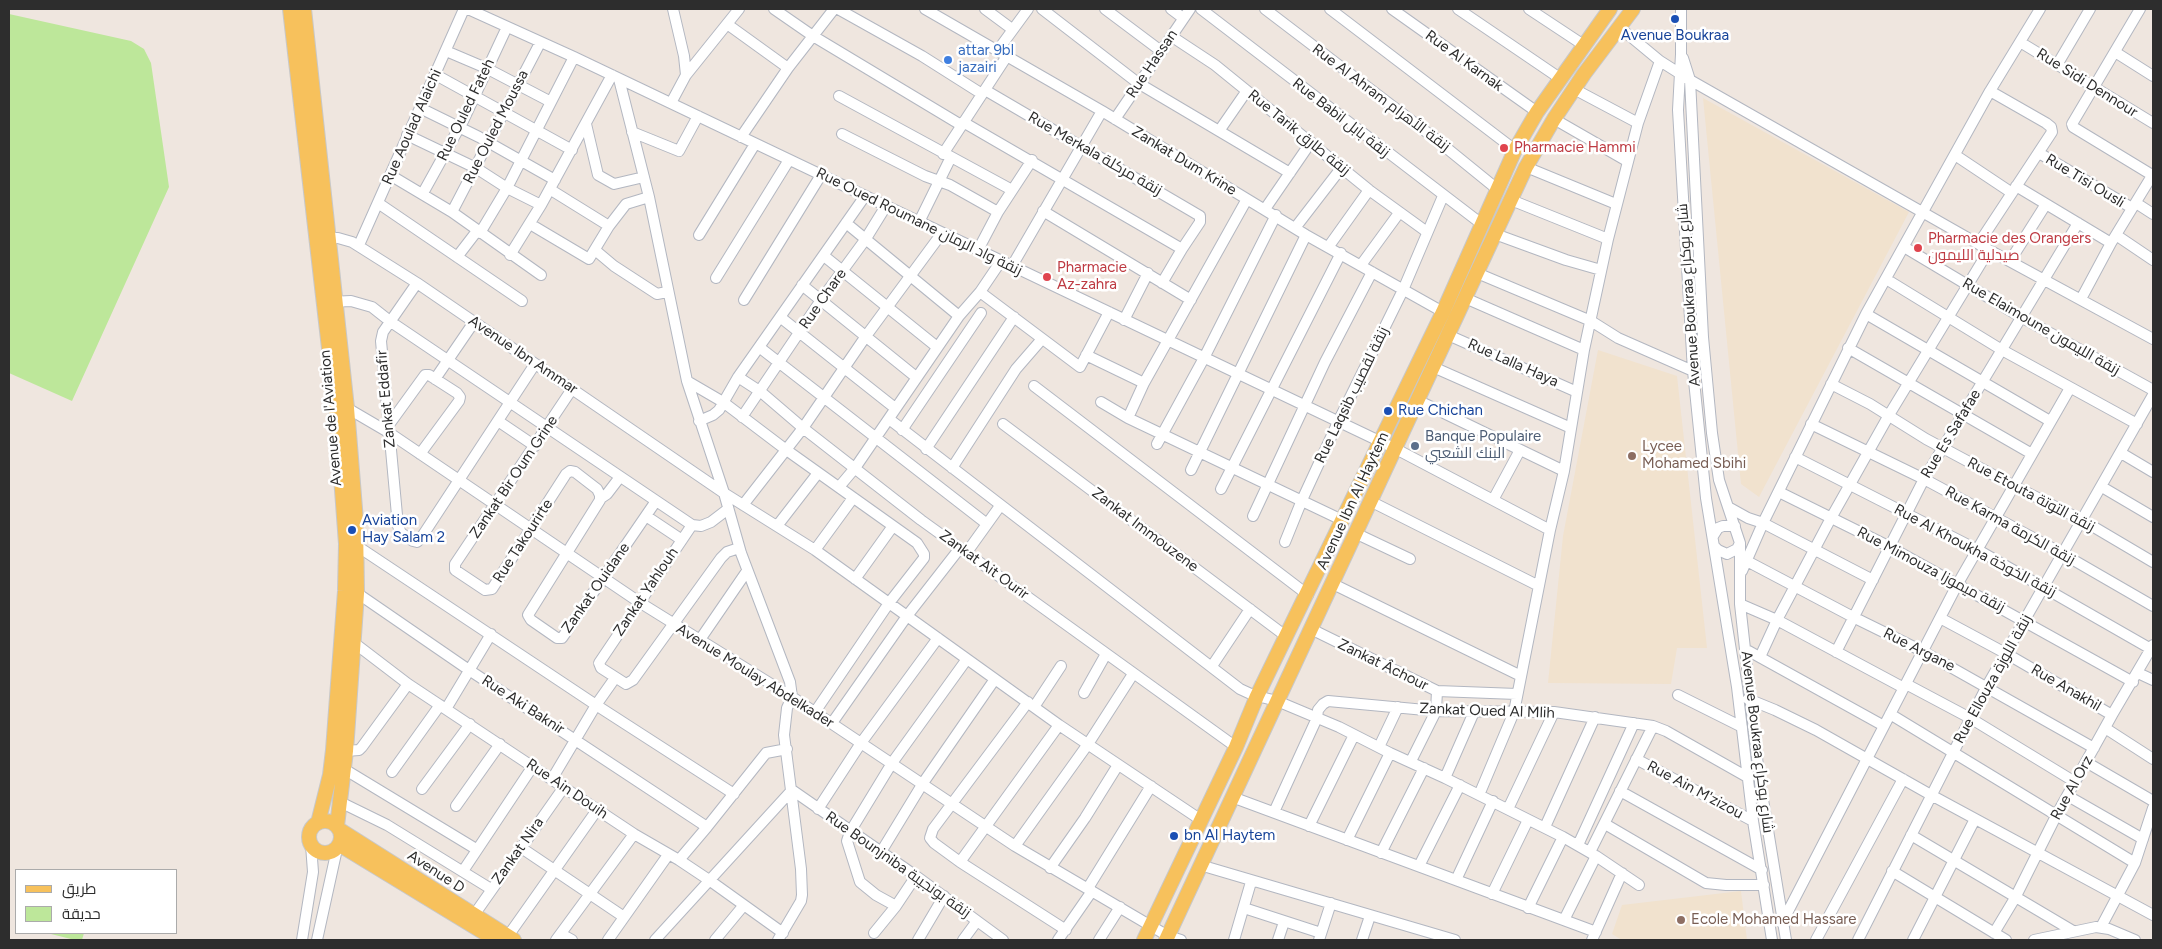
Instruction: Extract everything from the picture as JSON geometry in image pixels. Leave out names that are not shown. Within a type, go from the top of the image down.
[{"type":"main road","name":"Avenue de l'Aviation","points":[[290,9],[330,302],[348,408],[357,546],[353,642],[339,828]]},
{"type":"main road","name":"Avenue de l'Aviation","points":[[304,9],[321,238]]},
{"type":"main road","name":"Avenue Ibn Al Haytem","points":[[1172,939],[1200,866],[1232,796],[1355,532],[1396,449],[1526,167],[1574,89],[1633,9]]},
{"type":"main road","name":"Avenue Ibn Al Haytem","points":[[1144,940],[1236,747],[1258,696],[1308,595],[1379,441],[1483,225],[1515,150],[1537,112],[1585,46],[1604,11]]},
{"type":"main road","name":"Avenue de l'Aviation","points":[[318,823],[330,775],[334,741],[346,544],[330,302]]},
{"type":"main road","points":[[328,821],[339,828],[342,840],[338,847],[328,854],[318,852],[311,845],[309,840],[311,830],[318,823],[328,821]]},
{"type":"main road","name":"Avenue D","points":[[339,828],[474,915],[506,939]]},
{"type":"main road","name":"Avenue D","points":[[338,847],[506,939]]},
{"type":"street","name":"Rue Aoulad Alaichi","points":[[359,245],[464,9]]},
{"type":"street","name":"Rue Oued Roumane زنقة واد الرمان","points":[[468,9],[574,57],[1396,449],[1550,530]]},
{"type":"street","points":[[674,9],[686,75]]},
{"type":"street","points":[[671,103],[686,75],[739,9]]},
{"type":"street","points":[[774,9],[813,36],[962,123],[1032,160],[1182,249],[1162,283]]},
{"type":"street","points":[[741,137],[788,68],[834,9]]},
{"type":"street","name":"Rue Merkala زنقة مركلة","points":[[838,9],[983,92],[1081,145],[1198,215],[1201,218],[1200,222],[1182,249]]},
{"type":"street","name":"Zankat Dum Krine","points":[[925,9],[1102,111],[1265,208],[1306,235],[1329,246],[1442,312]]},
{"type":"street","points":[[985,9],[1012,29]]},
{"type":"street","points":[[998,50],[1028,9]]},
{"type":"street","points":[[1042,9],[1138,83],[1290,173]]},
{"type":"street","points":[[1105,9],[1161,51]]},
{"type":"street","points":[[1171,9],[1183,18]]},
{"type":"street","name":"Rue Hassan","points":[[1115,119],[1190,9]]},
{"type":"street","name":"Rue Babil زنقة بابل","points":[[1201,9],[1483,225]]},
{"type":"street","name":"Rue Al Ahram زنقة الأهرام","points":[[1265,9],[1433,137],[1497,189]]},
{"type":"street","points":[[1330,9],[1515,150]]},
{"type":"street","name":"Rue Al Karnak","points":[[1392,9],[1537,112]]},
{"type":"street","points":[[1458,9],[1561,79]]},
{"type":"street","points":[[1529,9],[1585,46]]},
{"type":"street","name":"Avenue Boukraa شارع بوكراع","points":[[1681,9],[1678,110],[1693,371],[1706,498],[1738,696],[1753,821],[1772,940]]},
{"type":"street","points":[[1744,559],[1866,314],[1990,92],[2040,9]]},
{"type":"street","points":[[2057,64],[2090,9]]},
{"type":"street","points":[[2081,298],[2153,175],[2072,127],[2072,123],[2140,9]]},
{"type":"street","points":[[727,24],[788,68]]},
{"type":"street","name":"Rue Ouled Fateh","points":[[423,193],[459,127],[506,27]]},
{"type":"street","points":[[1618,27],[1679,74],[1989,250],[2081,298],[2153,339]]},
{"type":"street","name":"Rue Tarik زنقة طارق","points":[[1171,36],[1216,65],[1246,92],[1369,190],[1427,232]]},
{"type":"street","name":"Rue Sidi Dennour","points":[[2020,42],[2153,123]]},
{"type":"street","name":"Rue Ouled Moussa","points":[[452,212],[540,43]]},
{"type":"street","points":[[446,51],[518,83],[551,102]]},
{"type":"street","points":[[2115,52],[2153,76]]},
{"type":"street","name":"Avenue Boukraa شارع بوكراع","points":[[1681,54],[1690,80],[1697,242],[1709,410],[1717,469],[1735,526]]},
{"type":"street","points":[[919,222],[962,123],[1007,56]]},
{"type":"street","points":[[457,257],[478,232],[507,188],[574,57]]},
{"type":"street","points":[[1479,794],[1514,712],[1550,530],[1564,471],[1584,350],[1601,270],[1627,161],[1638,122],[1660,60]]},
{"type":"street","points":[[436,75],[572,150]]},
{"type":"street","points":[[510,254],[530,224],[586,124],[616,77]]},
{"type":"street","points":[[616,77],[649,197],[686,381],[724,493],[739,548],[786,670],[792,697],[784,735],[792,790],[802,895],[801,902],[780,937]]},
{"type":"street","points":[[1574,89],[1638,122]]},
{"type":"street","points":[[1219,131],[1246,92]]},
{"type":"street","points":[[1979,243],[2052,132],[2051,127],[1990,92]]},
{"type":"street","points":[[839,96],[1012,190]]},
{"type":"street","points":[[420,108],[520,160],[609,226]]},
{"type":"street","points":[[1012,266],[1102,111]]},
{"type":"street","points":[[632,132],[679,151],[698,116]]},
{"type":"street","points":[[1554,119],[1627,161]]},
{"type":"street","points":[[586,124],[598,175],[614,184],[644,177]]},
{"type":"street","points":[[842,134],[938,181],[957,188],[998,212]]},
{"type":"street","points":[[408,135],[476,168],[507,188],[541,205]]},
{"type":"street","points":[[1265,208],[1311,142]]},
{"type":"street","points":[[699,235],[755,144]]},
{"type":"street","name":"Rue Tisi Ousli","points":[[2039,153],[2134,206],[2153,214]]},
{"type":"street","points":[[1955,155],[2078,223],[2114,239],[2153,260]]},
{"type":"street","points":[[716,278],[788,160]]},
{"type":"street","points":[[978,250],[998,212],[1032,160]]},
{"type":"street","points":[[1296,228],[1342,167]]},
{"type":"street","points":[[1526,167],[1616,204]]},
{"type":"street","points":[[390,175],[452,212],[541,275]]},
{"type":"street","points":[[744,300],[821,175]]},
{"type":"street","points":[[1329,246],[1369,190]]},
{"type":"street","points":[[699,421],[713,415],[723,402],[780,316],[865,196]]},
{"type":"street","name":"Rue Laqsib زنقة لقصيب","points":[[1285,542],[1338,422],[1403,290],[1443,196]]},
{"type":"street","points":[[530,224],[589,259],[609,226],[626,204],[649,197]]},
{"type":"street","points":[[1128,418],[1144,383],[1247,199]]},
{"type":"street","points":[[1511,200],[1608,239]]},
{"type":"street","points":[[378,203],[522,301]]},
{"type":"street","points":[[2010,261],[2046,204]]},
{"type":"street","name":"Rue Chare","points":[[742,417],[761,392],[778,363],[821,300],[865,240],[886,206]]},
{"type":"street","points":[[1043,211],[1191,300]]},
{"type":"street","points":[[1361,265],[1399,213]]},
{"type":"street","points":[[1157,444],[1204,358],[1276,215]]},
{"type":"street","points":[[846,223],[959,316]]},
{"type":"street","name":"Rue Es Safafae","points":[[1836,652],[1924,479],[2078,223]]},
{"type":"street","points":[[743,505],[803,428],[866,336],[942,233]]},
{"type":"street","points":[[1495,234],[1566,260],[1601,270]]},
{"type":"street","points":[[1192,470],[1306,235]]},
{"type":"street","name":"Avenue Ibn Ammar","points":[[321,238],[345,240],[359,245],[417,283],[724,493],[815,550],[1059,725],[1201,820]]},
{"type":"street","name":"Rue Elaimoune زنقة الليمون","points":[[1904,247],[2021,317],[2153,390]]},
{"type":"street","points":[[595,250],[614,266],[657,294],[667,292]]},
{"type":"street","points":[[1760,657],[1777,620],[1831,518],[1889,415],[1930,351],[1989,250]]},
{"type":"street","points":[[1221,489],[1341,253]]},
{"type":"street","points":[[824,256],[937,347]]},
{"type":"street","points":[[839,487],[855,468],[959,316],[980,292],[1001,261]]},
{"type":"street","points":[[1253,516],[1304,406],[1372,272]]},
{"type":"street","points":[[1477,272],[1591,321],[1618,338],[1693,371]]},
{"type":"street","points":[[1124,320],[1148,273]]},
{"type":"street","points":[[1886,279],[2002,350],[2137,424]]},
{"type":"street","name":"Zankat Eddafir","points":[[417,283],[383,332],[380,340],[398,526],[401,533],[413,542],[419,541],[459,480]]},
{"type":"street","points":[[802,285],[916,377]]},
{"type":"street","points":[[980,292],[1078,366],[1082,366],[1108,312]]},
{"type":"street","points":[[1465,298],[1584,350]]},
{"type":"street","points":[[330,302],[365,304],[692,525],[702,526],[711,522],[728,509]]},
{"type":"street","points":[[902,430],[981,313]]},
{"type":"street","points":[[1866,314],[2050,421]]},
{"type":"street","points":[[780,316],[895,408]]},
{"type":"street","points":[[926,449],[1014,318]]},
{"type":"street","points":[[435,379],[474,322]]},
{"type":"street","name":"Rue Lalla Haya","points":[[1448,335],[1577,392]]},
{"type":"street","points":[[952,468],[1016,370],[1042,339]]},
{"type":"street","points":[[759,347],[875,439],[987,524]]},
{"type":"street","points":[[1848,348],[2032,454]]},
{"type":"street","points":[[1086,355],[1144,383]]},
{"type":"street","points":[[459,480],[535,364]]},
{"type":"street","points":[[1433,367],[1571,428]]},
{"type":"street","points":[[388,429],[423,376],[427,374],[459,395],[458,403],[420,454]]},
{"type":"street","name":"Zankat Ait Ourir","points":[[738,377],[761,392],[803,428],[963,550],[1236,747]]},
{"type":"street","points":[[686,381],[723,402],[818,473],[917,543],[924,556],[889,603],[815,712]]},
{"type":"street","name":"Rue Etouta زنقة التوتة","points":[[1831,384],[1889,415],[1943,448],[2082,520],[2153,562]]},
{"type":"street","points":[[1034,386],[1308,595]]},
{"type":"street","points":[[1782,923],[1957,585],[2070,388]]},
{"type":"street","name":"Zankat Bir Oum Grine","points":[[455,564],[572,389]]},
{"type":"street","name":"Rue Ellouza زنقة اللوزة","points":[[1858,940],[1987,686],[2102,487],[2137,424],[2153,390]]},
{"type":"street","points":[[1417,400],[1564,471]]},
{"type":"street","points":[[1101,402],[1128,418],[1342,520]]},
{"type":"street","name":"Avenue Moulay Abdelkader","points":[[348,408],[388,429],[420,454],[495,506],[639,602],[792,697],[1015,846],[1172,939]]},
{"type":"street","points":[[888,419],[1237,687],[1317,718],[1479,794],[1564,837],[1639,884]]},
{"type":"street","points":[[498,421],[535,446]]},
{"type":"street","name":"Zankat Immouzene","points":[[1003,424],[1287,637]]},
{"type":"street","name":"Rue Karma زنقة الكرمة","points":[[1811,424],[1924,479],[2063,554],[2153,606]]},
{"type":"street","points":[[1493,500],[1520,450]]},
{"type":"street","points":[[2121,453],[2153,472]]},
{"type":"street","name":"Rue Al Khoukha زنقة الخوخة","points":[[1796,457],[1978,550],[2152,647]]},
{"type":"street","name":"Rue Takourirte","points":[[455,564],[456,572],[485,590],[492,589],[570,471],[575,472],[597,489],[600,498]]},
{"type":"street","points":[[777,526],[818,473]]},
{"type":"street","points":[[567,553],[600,498],[607,494],[620,477]]},
{"type":"street","points":[[2102,487],[2153,518]]},
{"type":"street","name":"Rue Mimouza زنقة ميموزا","points":[[1779,492],[1890,547],[2025,622],[2135,678],[2153,680]]},
{"type":"street","points":[[815,550],[853,498]]},
{"type":"street","name":"Zankat Ouidane","points":[[567,553],[528,617],[557,638],[562,638],[656,501]]},
{"type":"street","points":[[1370,501],[1539,586]]},
{"type":"street","points":[[832,723],[907,616],[987,524],[1000,506]]},
{"type":"street","points":[[1730,508],[1873,580]]},
{"type":"street","points":[[646,516],[682,540]]},
{"type":"street","name":"Zankat Yahlouh","points":[[615,678],[600,666],[600,660],[692,525]]},
{"type":"street","points":[[855,579],[893,526]]},
{"type":"street","points":[[1723,526],[1735,526],[1740,543],[1737,549],[1727,554],[1722,553],[1714,541],[1715,531],[1723,526]]},
{"type":"street","points":[[1355,532],[1410,559]]},
{"type":"street","name":"Avenue Boukraa شارع بوكراع","points":[[1740,543],[1744,559],[1739,577],[1740,604],[1759,775],[1786,940]]},
{"type":"street","points":[[357,546],[734,794]]},
{"type":"street","points":[[552,779],[596,705],[615,678],[626,684],[630,682],[721,558],[727,552],[739,548]]},
{"type":"street","name":"Rue Argane","points":[[1744,559],[1987,686],[2094,748]]},
{"type":"street","points":[[699,640],[747,571]]},
{"type":"street","points":[[1332,583],[1521,676]]},
{"type":"street","name":"Rue Aki Baknir","points":[[356,593],[707,827]]},
{"type":"street","points":[[1740,604],[1777,620],[1836,652],[1970,718],[2075,782]]},
{"type":"street","points":[[1212,666],[1250,609]]},
{"type":"street","name":"Rue Anakhil","points":[[1940,618],[2007,654],[2112,715]]},
{"type":"street","name":"Zankat Âchour","points":[[1311,629],[1437,691],[1517,694]]},
{"type":"street","points":[[392,772],[443,707],[491,634]]},
{"type":"street","points":[[818,809],[861,743],[938,638]]},
{"type":"street","name":"Rue Ain Douih","points":[[353,642],[408,684],[597,810],[709,880],[744,905],[780,937]]},
{"type":"street","name":"Rue Al Orz","points":[[1994,933],[2015,898],[2057,814],[2152,647]]},
{"type":"street","points":[[1745,649],[1884,726]]},
{"type":"street","points":[[1084,693],[1106,654]]},
{"type":"street","points":[[896,906],[876,895],[860,882],[847,841],[850,832],[892,763],[967,659]]},
{"type":"street","points":[[1061,666],[933,829],[930,838],[960,862],[1066,930]]},
{"type":"street","points":[[1015,846],[1088,744],[1133,674]]},
{"type":"street","points":[[881,852],[923,783],[995,679]]},
{"type":"street","points":[[346,750],[362,748],[408,684]]},
{"type":"street","points":[[1411,761],[1436,711],[1437,691]]},
{"type":"street","points":[[1678,695],[1742,727]]},
{"type":"street","points":[[1738,696],[1803,723],[1869,758],[1931,795],[2153,915]]},
{"type":"street","name":"Zankat Oued Al Mlih","points":[[1274,812],[1317,718],[1320,706],[1328,701],[1436,711],[1554,712],[1594,716],[1653,726],[1666,731],[1749,778]]},
{"type":"street","points":[[1379,747],[1398,707]]},
{"type":"street","points":[[1445,778],[1474,712]]},
{"type":"street","points":[[1508,809],[1554,712]]},
{"type":"street","points":[[1890,714],[2135,863]]},
{"type":"street","points":[[1545,827],[1594,716]]},
{"type":"street","points":[[1578,845],[1634,723]]},
{"type":"street","points":[[422,789],[470,724]]},
{"type":"street","points":[[960,862],[1059,725]]},
{"type":"street","points":[[1564,920],[1620,791],[1653,726]]},
{"type":"street","points":[[2105,728],[2153,759]]},
{"type":"street","points":[[1309,826],[1354,735]]},
{"type":"street","points":[[456,806],[500,744]]},
{"type":"street","points":[[678,860],[766,753],[787,749]]},
{"type":"street","points":[[1347,840],[1390,753]]},
{"type":"street","name":"Rue Ain M'zizou","points":[[1636,759],[1753,821]]},
{"type":"street","points":[[2086,762],[2153,801]]},
{"type":"street","points":[[463,871],[533,766]]},
{"type":"street","points":[[1050,868],[1118,766]]},
{"type":"street","points":[[1381,853],[1424,768]]},
{"type":"street","points":[[344,769],[476,849]]},
{"type":"street","points":[[1816,940],[1903,779]]},
{"type":"street","points":[[1419,866],[1460,785]]},
{"type":"street","points":[[1058,940],[1066,930],[1151,786]]},
{"type":"street","name":"Zankat Nira","points":[[474,915],[564,787]]},
{"type":"street","points":[[655,940],[792,790]]},
{"type":"street","name":"Rue Bounjniba زنقة بونجيبة","points":[[792,790],[916,876],[1003,940]]},
{"type":"street","points":[[1620,791],[1762,870]]},
{"type":"street","points":[[1232,796],[1564,920],[1594,936],[1622,872]]},
{"type":"street","points":[[2068,796],[2143,839]]},
{"type":"street","points":[[1456,880],[1493,801]]},
{"type":"street","points":[[340,802],[387,825],[491,889]]},
{"type":"street","points":[[2101,927],[2135,863],[2153,808]]},
{"type":"street","points":[[506,939],[597,810]]},
{"type":"street","points":[[1913,940],[1975,819]]},
{"type":"street","points":[[1492,894],[1528,820]]},
{"type":"street","points":[[1605,824],[1706,883],[1764,885]]},
{"type":"street","points":[[572,940],[559,937],[634,834]]},
{"type":"street","points":[[1912,835],[2073,931]]},
{"type":"street","points":[[1528,908],[1564,837]]},
{"type":"street","points":[[302,940],[313,872],[311,845]]},
{"type":"street","points":[[317,940],[338,847]]},
{"type":"street","points":[[520,847],[624,917]]},
{"type":"street","points":[[608,940],[668,855]]},
{"type":"street","points":[[1200,866],[1251,882],[1331,903],[1443,939],[1455,940]]},
{"type":"street","points":[[1892,871],[2006,940]]},
{"type":"street","points":[[874,934],[916,876]]},
{"type":"street","points":[[1234,940],[1251,882]]},
{"type":"street","points":[[918,940],[944,896]]},
{"type":"street","points":[[1244,908],[1320,937],[1331,903]]},
{"type":"street","points":[[715,940],[744,905]]},
{"type":"street","points":[[1099,940],[1120,907]]},
{"type":"street","points":[[1362,940],[1370,916]]},
{"type":"street","points":[[963,940],[977,921]]},
{"type":"street","points":[[1278,940],[1284,922]]},
{"type":"street","points":[[2034,940],[2101,927],[2135,940]]},
{"type":"street","points":[[2080,940],[2089,928]]},
{"type":"shaded area","points":[[1703,98],[1909,212],[1759,497],[1741,484]]},
{"type":"shaded area","name":"Lycee Mohamed Sbihi","points":[[1598,350],[1677,376],[1707,648],[1677,648],[1671,684],[1548,683],[1563,536]]},
{"type":"shaded area","name":"Ecole Mohamed Hassare","points":[[1741,891],[1747,940],[1622,940],[1612,934],[1622,905]]},
{"type":"green space","points":[[9,14],[131,41],[144,49],[151,63],[169,187],[72,401],[9,373]]},
{"type":"green space","points":[[51,934],[84,934],[82,940]]},
{"type":"place","name":"Avenue Boukraa","points":[[1675,19]]},
{"type":"place","name":"attar 9bl jazairi","points":[[948,60]]},
{"type":"place","name":"Pharmacie Hammi","points":[[1504,148]]},
{"type":"place","name":"Pharmacie des Orangers صيدلية الليمون","points":[[1918,248]]},
{"type":"place","name":"Pharmacie Az-zahra","points":[[1047,277]]},
{"type":"place","name":"Rue Chichan","points":[[1388,411]]},
{"type":"place","name":"Banque Populaire البنك الشعبي","points":[[1415,446]]},
{"type":"place","name":"Lycee Mohamed Sbihi","points":[[1632,456]]},
{"type":"place","name":"Aviation Hay Salam 2","points":[[352,530]]},
{"type":"place","name":"bn Al Haytem","points":[[1174,836]]},
{"type":"place","name":"Ecole Mohamed Hassare","points":[[1681,920]]}]
